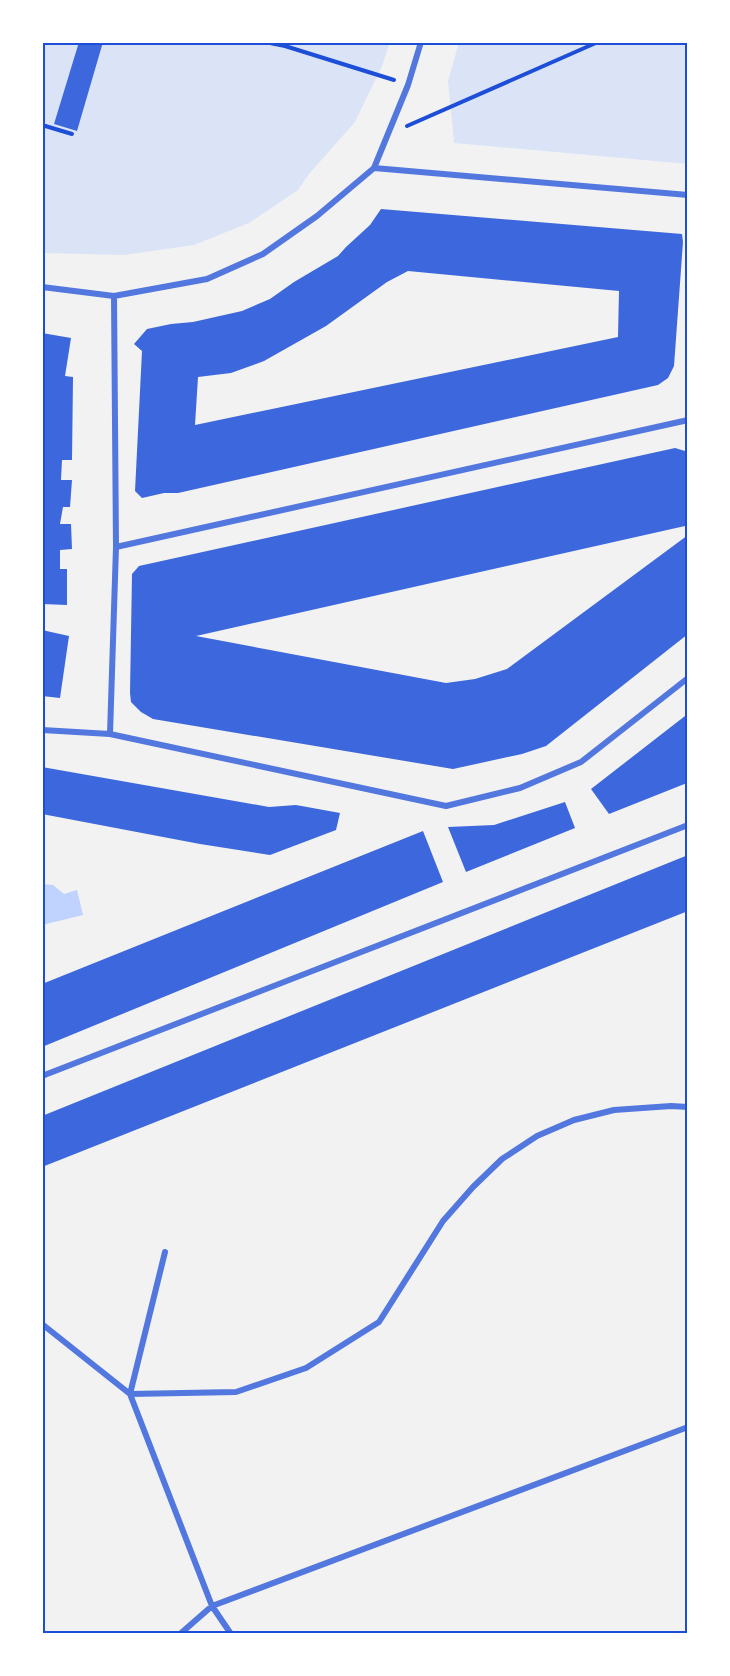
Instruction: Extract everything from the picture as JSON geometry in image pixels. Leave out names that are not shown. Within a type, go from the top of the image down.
[{"type":"street","points":[[42,287],[114,296],[207,279],[263,254],[317,216],[374,168],[408,85],[421,42]]},
{"type":"street","points":[[374,168],[688,195]]},
{"type":"street","points":[[110,734],[116,548],[114,296]]},
{"type":"street","points":[[116,548],[688,420]]},
{"type":"street","points":[[42,730],[110,734],[446,806],[520,788],[580,762],[688,678]]},
{"type":"street","points":[[42,1076],[688,825]]},
{"type":"street","points":[[130,1394],[236,1392],[306,1368],[378,1322],[443,1221],[502,1159],[537,1137],[574,1120],[614,1110],[688,1107]]},
{"type":"street","points":[[130,1394],[165,1252]]},
{"type":"street","points":[[42,1324],[130,1394],[212,1606],[231,1634]]},
{"type":"street","points":[[180,1634],[212,1606],[688,1427]]},
{"type":"path","points":[[265,42],[284,44],[408,85]]},
{"type":"path","points":[[387,134],[598,42]]},
{"type":"path","points":[[42,125],[72,134]]},
{"type":"shaded area","points":[[42,42],[390,42],[382,66],[355,122],[309,174],[298,190],[249,223],[194,245],[124,255],[42,253]]},
{"type":"shaded area","points":[[459,42],[688,42],[688,164],[454,143],[448,81]]},
{"type":"water","points":[[42,884],[53,885],[64,894],[77,890],[83,915],[42,925]]},
{"type":"building","points":[[79,42],[103,42],[77,131],[54,124]]},
{"type":"building","points":[[381,209],[682,234],[674,366],[668,378],[658,385],[178,493],[164,493],[142,498],[135,491],[142,351],[134,344],[147,329],[242,311],[270,299],[338,256],[370,225]],"holes":[[[408,271],[619,291],[618,337],[195,425],[198,377],[231,373],[264,361],[326,326],[387,282]]]},
{"type":"building","points":[[42,333],[71,338],[65,376],[73,377],[72,460],[62,460],[61,480],[72,480],[70,507],[63,507],[60,524],[71,524],[72,549],[60,550],[60,569],[67,569],[67,605],[42,604]]},
{"type":"building","points":[[675,448],[685,451],[688,455],[688,535],[688,634],[546,746],[522,754],[453,769],[153,719],[141,712],[131,702],[130,693],[132,574],[139,566]],"holes":[[[685,526],[688,535],[507,669],[475,679],[446,683],[196,636]]]},
{"type":"building","points":[[42,630],[69,636],[60,698],[42,696]]},
{"type":"building","points":[[685,716],[688,720],[687,783],[609,814],[591,789]]},
{"type":"building","points":[[42,767],[269,807],[296,805],[340,813],[336,830],[270,855],[42,814]]},
{"type":"building","points":[[565,802],[575,828],[466,872],[448,827],[494,825]]},
{"type":"building","points":[[423,831],[443,882],[42,1047],[42,984]]},
{"type":"building","points":[[688,855],[688,911],[42,1167],[42,1116]]}]
